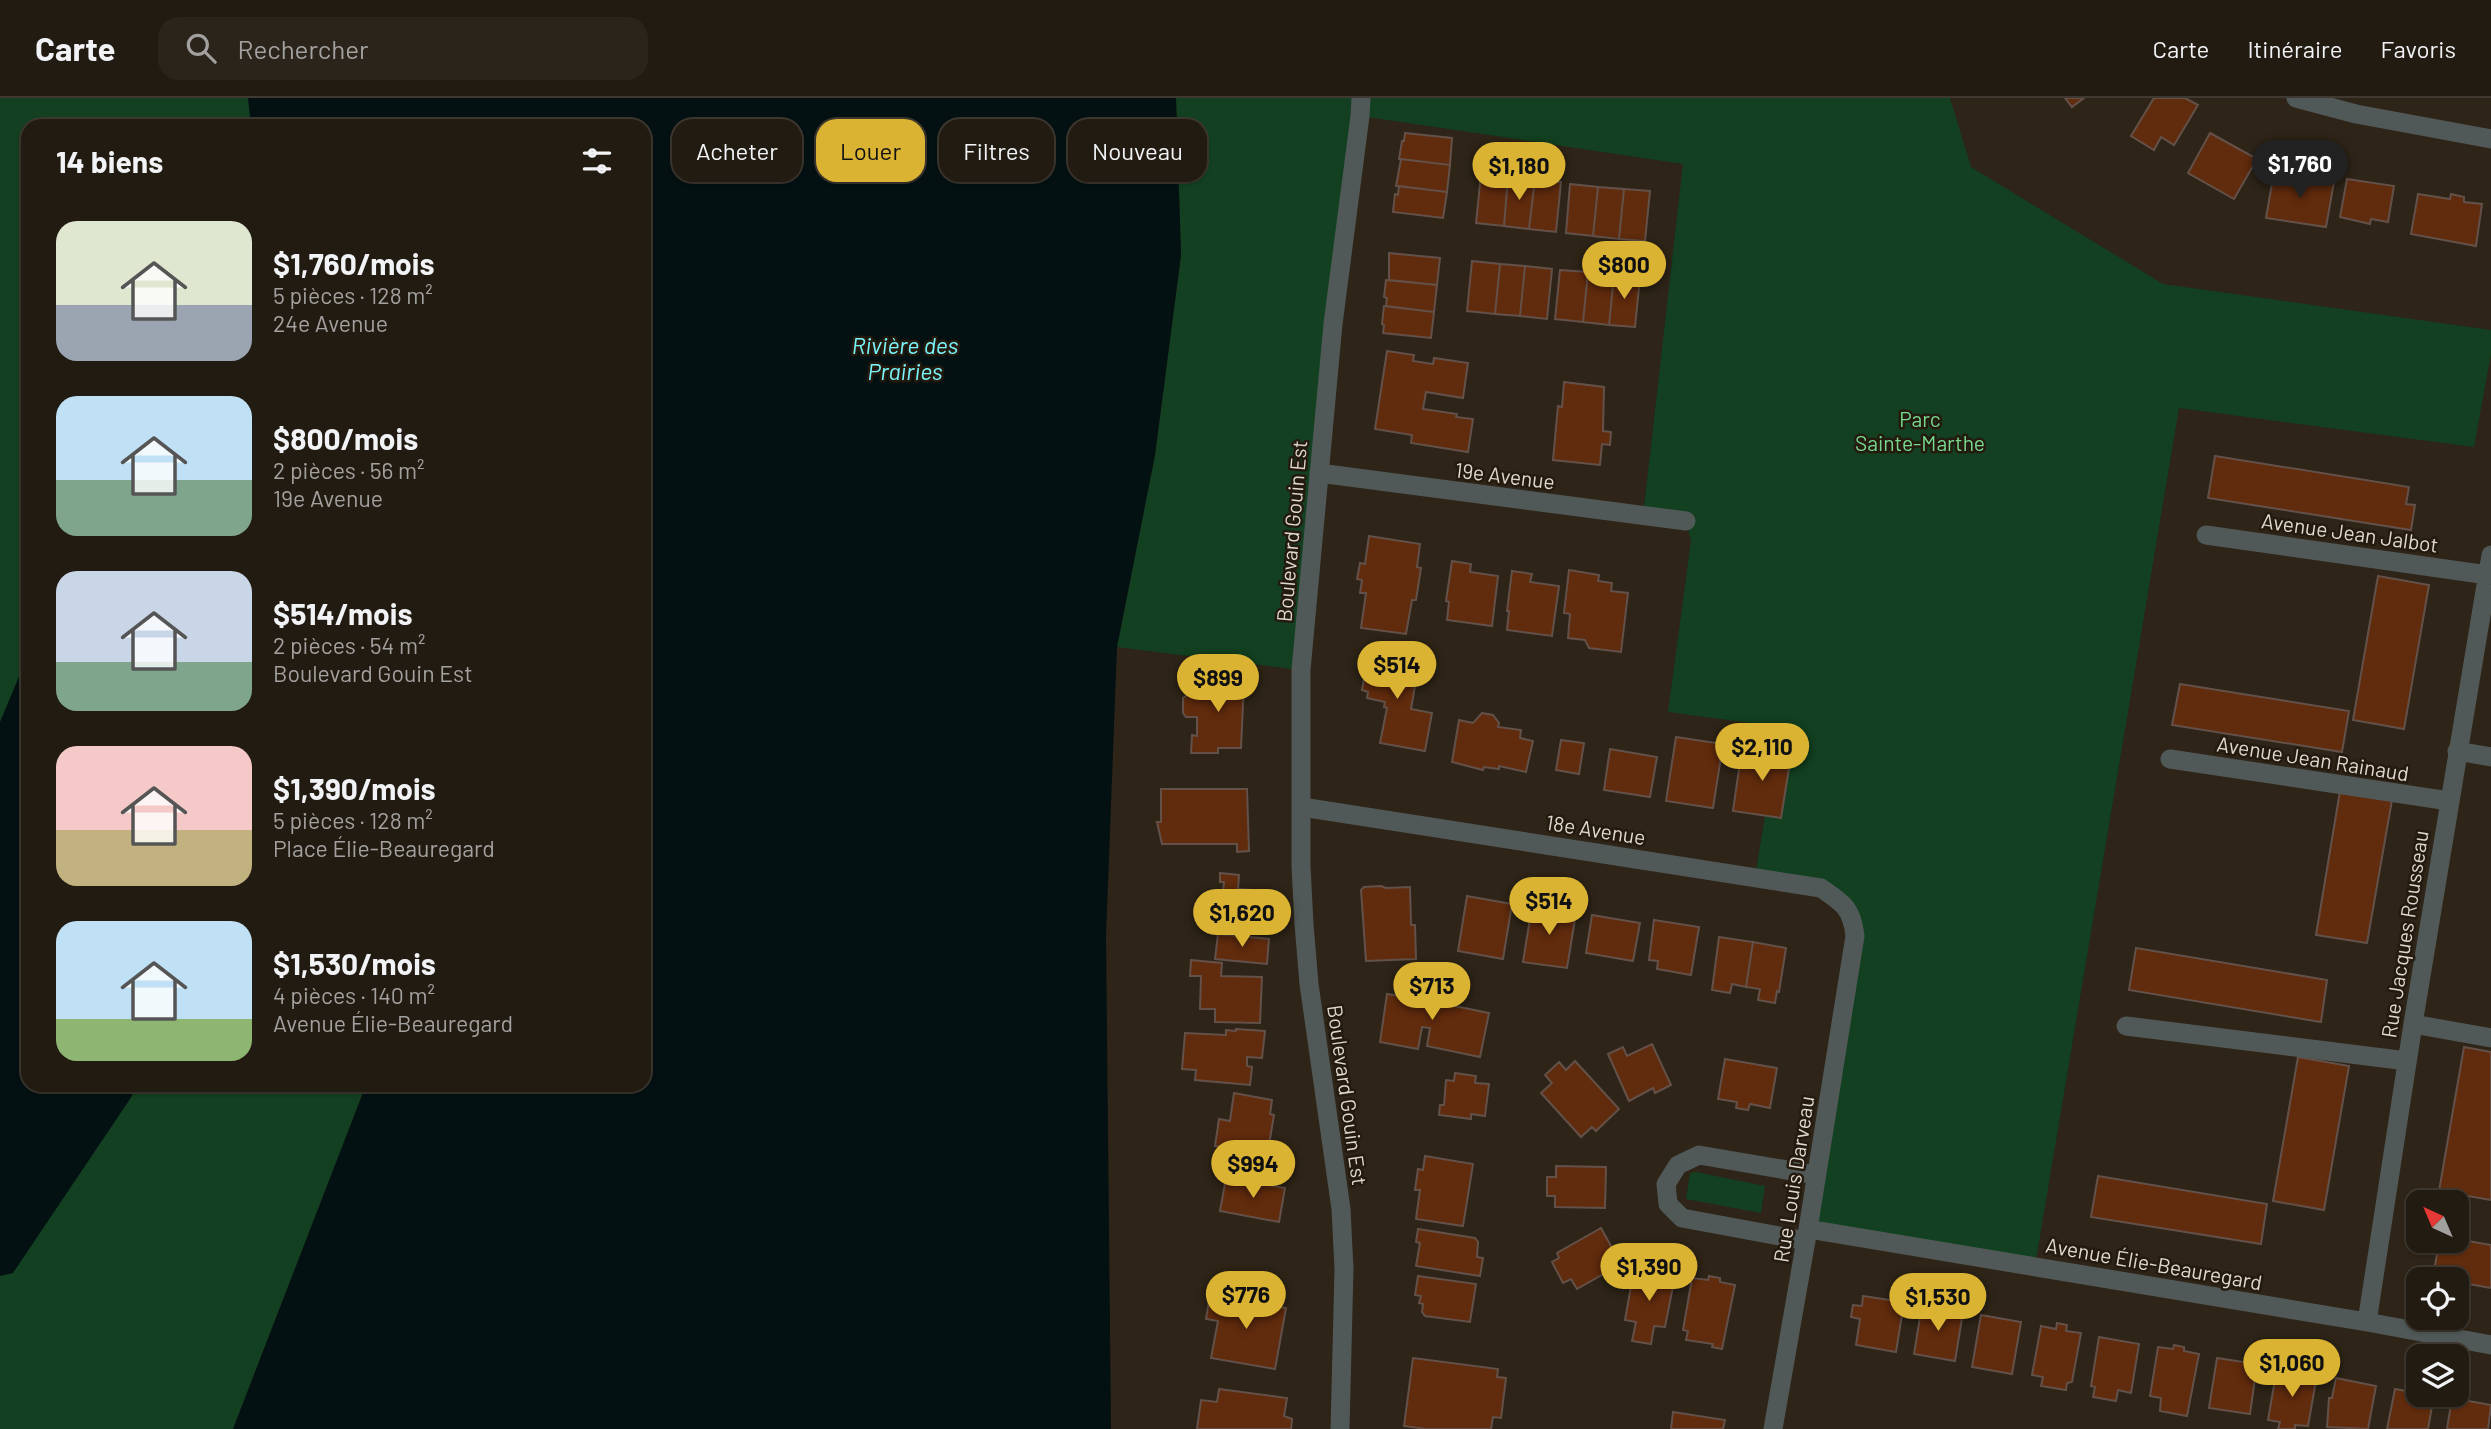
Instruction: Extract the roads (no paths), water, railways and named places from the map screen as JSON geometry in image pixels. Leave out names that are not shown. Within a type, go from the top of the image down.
[{"type":"street","name":"Boulevard Gouin Est","points":[[1340,1429],[1344,1269],[1341,1209],[1309,984],[1301,866],[1301,670],[1333,324],[1361,98]]},
{"type":"street","points":[[2296,98],[2356,114],[2491,139]]},
{"type":"street","name":"19e Avenue","points":[[1320,474],[1686,521]]},
{"type":"street","name":"Avenue Jean Jalbot","points":[[2206,535],[2488,575]]},
{"type":"street","name":"Rue Jacques Rousseau","points":[[2367,1322],[2457,751],[2491,555]]},
{"type":"street","points":[[2457,751],[2491,757]]},
{"type":"street","name":"Avenue Jean Rainaud","points":[[2170,759],[2449,801]]},
{"type":"street","name":"18e Avenue","points":[[1302,807],[1821,888],[1845,905],[1854,919],[1856,936]]},
{"type":"street","name":"Rue Louis Darveau","points":[[1773,1429],[1856,936]]},
{"type":"street","points":[[2413,1024],[2491,1038]]},
{"type":"street","points":[[2126,1026],[2407,1061]]},
{"type":"street","name":"Avenue Élie-Beauregard","points":[[1816,1175],[1699,1156],[1678,1165],[1665,1184],[1668,1204],[1682,1219],[1807,1235],[2367,1322],[2491,1345]]},
{"type":"water","name":"Rivière des Prairies","points":[[248,98],[1176,98],[1177,119],[1068,119],[1068,182],[1179,182],[1181,255],[1155,455],[1117,647],[1106,936],[1111,1429],[233,1429],[363,1092],[651,1092],[651,119],[250,119]]},
{"type":"water","points":[[21,672],[21,1092],[133,1092],[13,1273],[0,1276],[0,722]]},
{"type":"park label","name":"Parc Sainte-Marthe","points":[[1920,430]]}]
